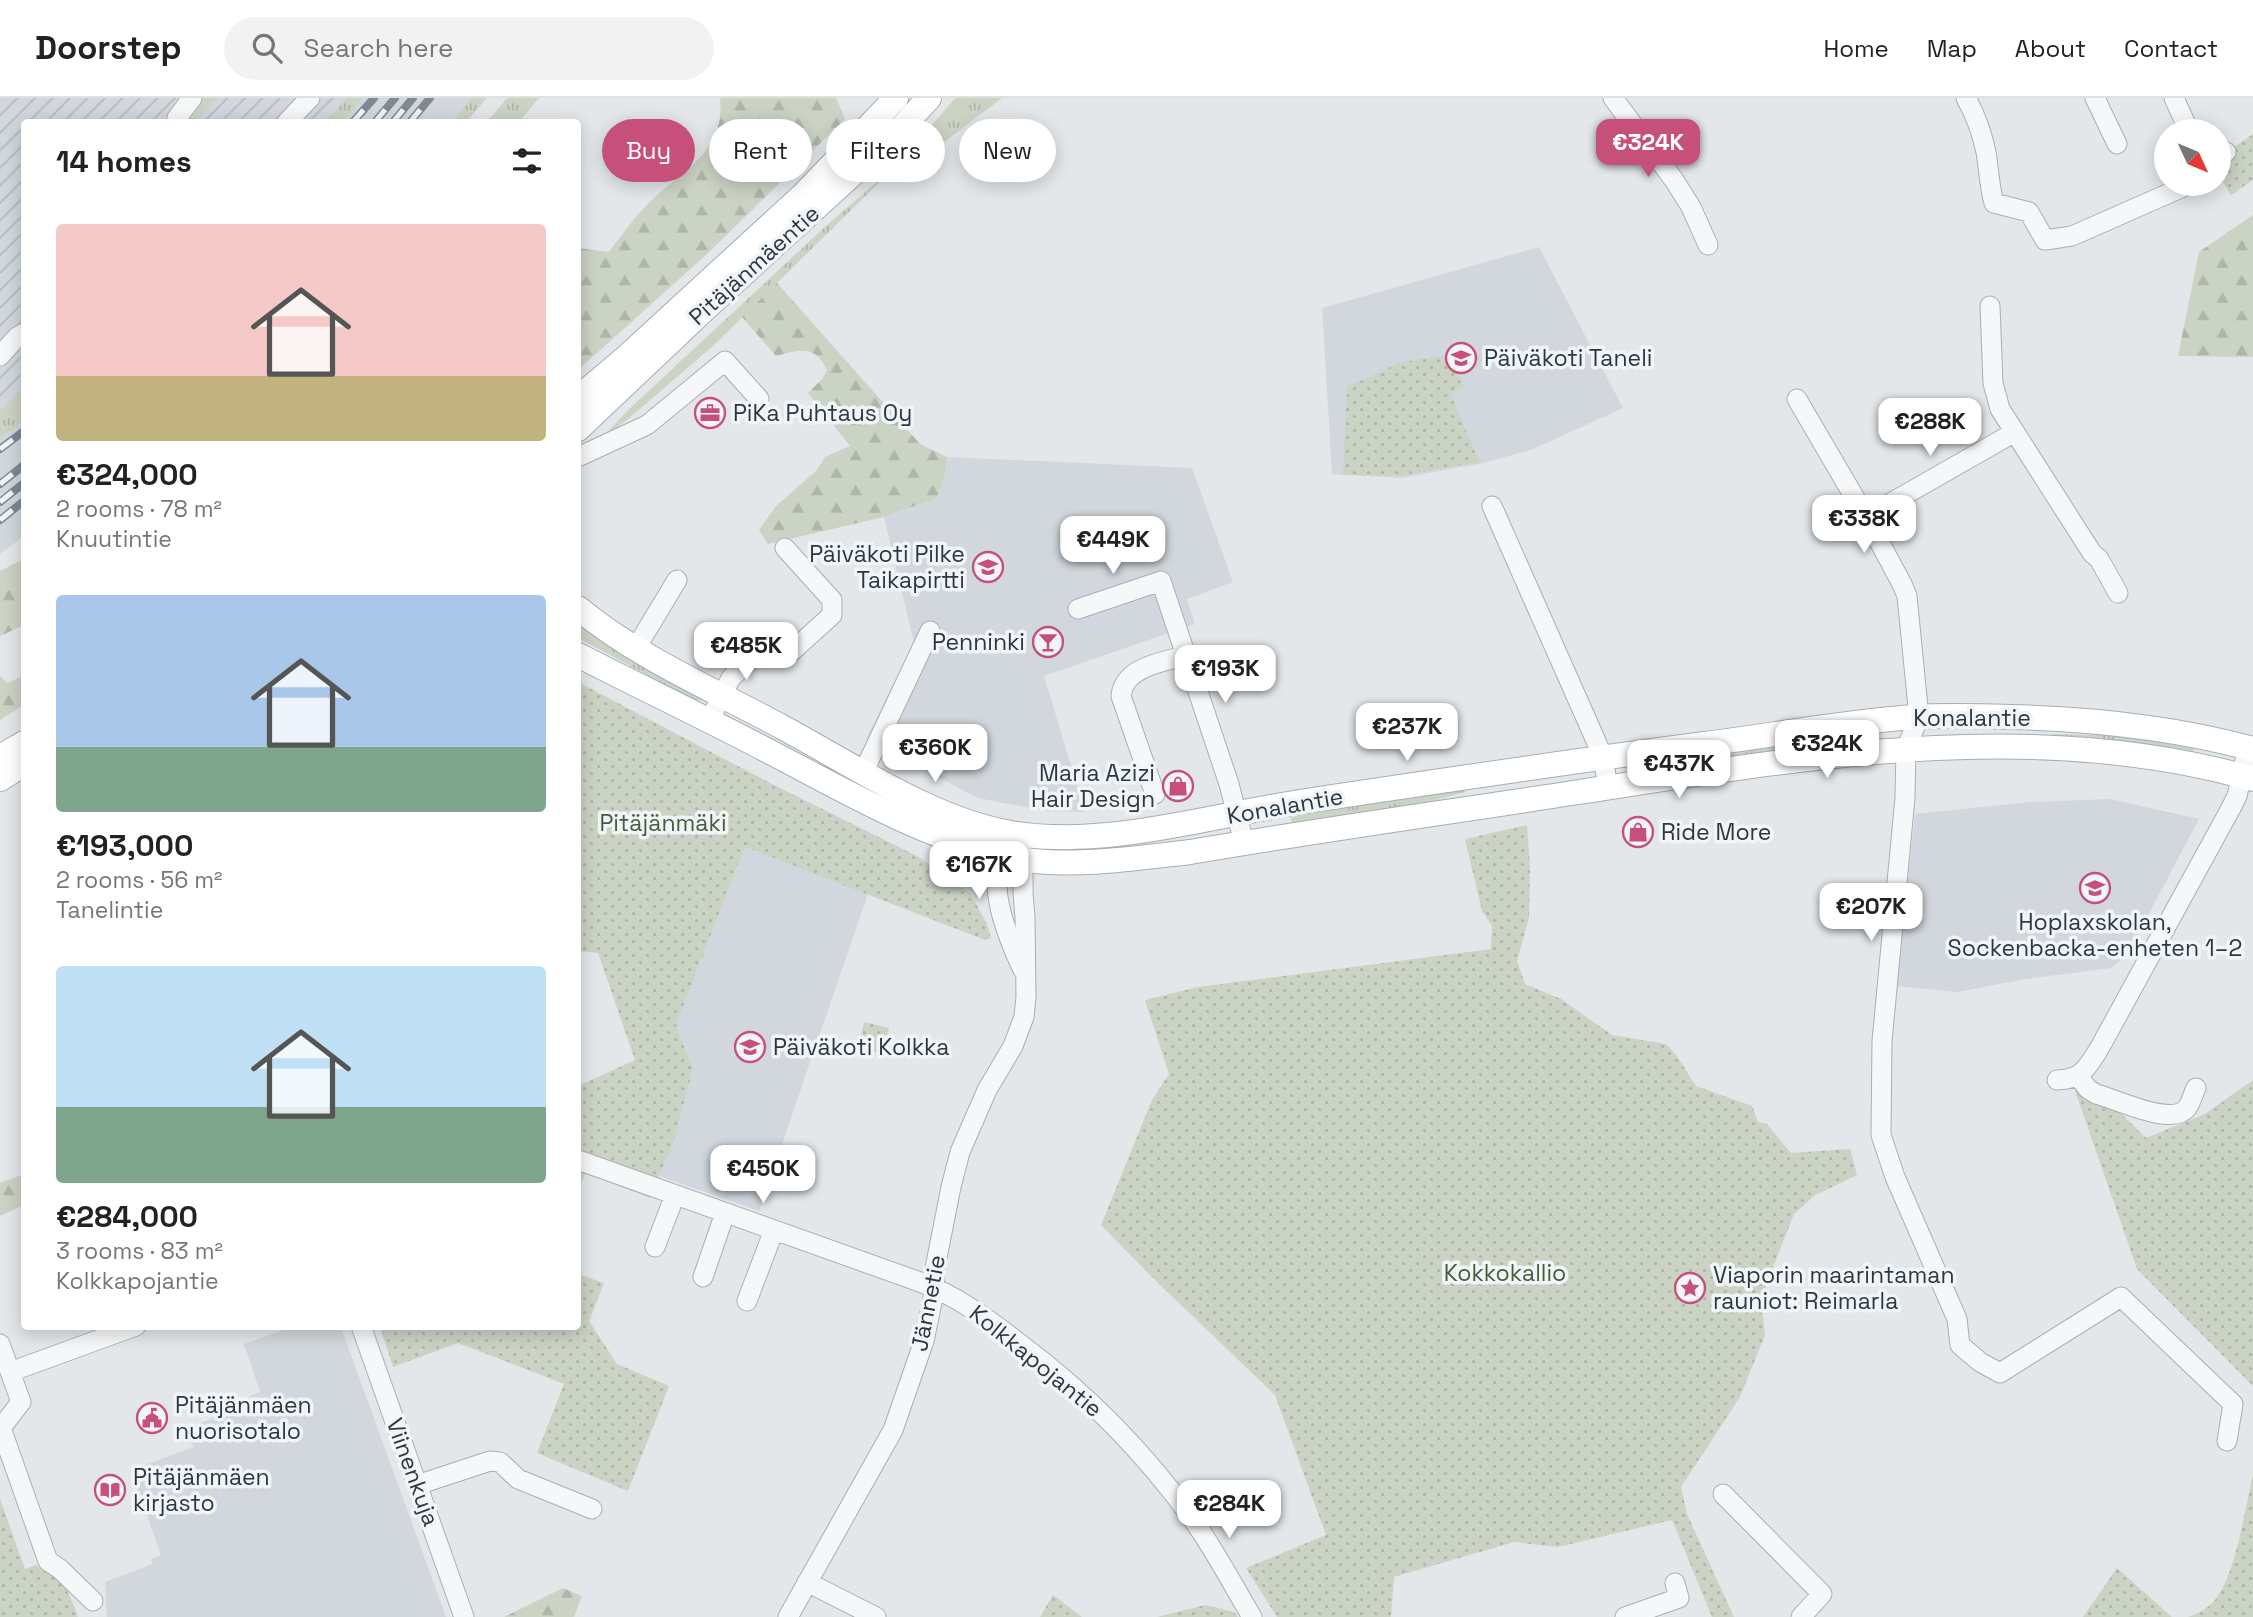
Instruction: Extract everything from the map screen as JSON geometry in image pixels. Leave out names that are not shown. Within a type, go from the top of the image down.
[{"type":"main road","name":"Pitäjänmäentie","points":[[581,395],[804,194],[896,98]]},
{"type":"main road","name":"Pitäjänmäentie","points":[[581,426],[891,139],[929,98]]},
{"type":"main road","name":"Konalantie","points":[[581,610],[636,648],[945,813],[1015,834],[1068,837],[1111,834],[1282,805],[1873,720],[1963,715],[2075,718],[2146,726],[2250,748]]},
{"type":"main road","name":"Konalantie","points":[[581,657],[900,818],[948,838],[1011,857],[1069,861],[1131,859],[1757,766],[1906,749],[1995,747],[2080,750],[2140,756],[2247,778]]},
{"type":"main road","points":[[0,757],[21,745]]},
{"type":"main road","points":[[0,779],[21,766]]},
{"type":"street","points":[[177,118],[192,98]]},
{"type":"street","points":[[290,119],[310,98]]},
{"type":"street","points":[[1613,98],[1691,206],[1708,245]]},
{"type":"street","points":[[1966,98],[1978,124],[1985,149],[1988,183],[1994,203],[2029,212],[2045,240],[2072,236],[2163,196]]},
{"type":"street","points":[[2095,98],[2117,144]]},
{"type":"street","points":[[2174,98],[2184,119]]},
{"type":"street","points":[[1990,306],[1996,401],[2092,553],[2099,559],[2118,593]]},
{"type":"street","points":[[0,356],[21,335]]},
{"type":"street","points":[[581,456],[647,425],[725,361],[759,399]]},
{"type":"street","points":[[1797,399],[1866,517],[1907,596],[1919,717],[1906,749],[1905,798],[1882,1041],[1881,1135],[1895,1177],[1957,1320],[1960,1345],[1980,1362],[2000,1373],[2121,1297],[2233,1404],[2227,1441]]},
{"type":"street","points":[[1866,517],[2015,432]]},
{"type":"street","points":[[1492,506],[1603,757],[1608,788]]},
{"type":"street","points":[[709,721],[731,678],[755,653],[790,653],[832,615],[832,600],[785,548]]},
{"type":"street","points":[[636,648],[677,580]]},
{"type":"street","points":[[1078,609],[1161,581],[1188,655],[1238,813],[1244,843]]},
{"type":"street","points":[[864,771],[930,631]]},
{"type":"street","points":[[1155,794],[1121,696],[1122,688],[1136,671],[1188,655]]},
{"type":"street","points":[[2057,1080],[2074,1079],[2089,1066],[2099,1049],[2247,778],[2250,748]]},
{"type":"street","points":[[1011,857],[1015,834]]},
{"type":"street","name":"Jännetie","points":[[788,1617],[893,1430],[924,1341],[935,1288],[934,1273],[960,1152],[987,1090],[1013,1046],[1020,1028],[1026,997],[1025,974],[1002,917],[998,892],[1011,857]]},
{"type":"street","points":[[2078,1076],[2088,1089],[2096,1094],[2163,1115],[2178,1114],[2186,1109],[2196,1088]]},
{"type":"street","name":"Kolkkapojantie","points":[[581,1161],[959,1298],[1038,1357],[1104,1416],[1147,1461],[1195,1523],[1252,1617]]},
{"type":"street","points":[[656,1247],[676,1195]]},
{"type":"street","points":[[703,1277],[725,1213]]},
{"type":"street","points":[[747,1301],[774,1230]]},
{"type":"street","points":[[10,1372],[125,1330]]},
{"type":"street","name":"Viinenkuja","points":[[362,1330],[464,1617]]},
{"type":"street","points":[[0,1344],[20,1402],[1,1428],[48,1562],[60,1569],[93,1601]]},
{"type":"street","points":[[417,1485],[490,1461],[500,1462],[510,1469],[517,1479],[593,1508]]},
{"type":"street","points":[[1723,1494],[1822,1594],[1801,1617]]},
{"type":"street","points":[[807,1582],[876,1617]]},
{"type":"street","points":[[1635,1615],[1679,1598],[1675,1583]]},
{"type":"shaded area","points":[[0,98],[346,98],[329,119],[21,119],[21,406],[0,421]]},
{"type":"shaded area","points":[[346,98],[471,98],[455,119],[329,119]]},
{"type":"shaded area","name":"Päiväkoti Taneli","points":[[1539,247],[1623,408],[1531,450],[1483,463],[1402,478],[1332,474],[1322,308]]},
{"type":"shaded area","points":[[21,406],[21,538],[0,554],[0,421]]},
{"type":"shaded area","points":[[947,457],[1192,468],[1233,582],[1187,599],[1195,624],[1044,676],[1085,812],[1046,811],[978,798],[866,739],[914,643],[884,517],[937,498],[946,473]]},
{"type":"shaded area","points":[[2110,799],[2199,819],[2126,957],[2111,968],[2026,979],[1958,992],[1896,986],[1915,814],[2030,802]]},
{"type":"shaded area","name":"Päiväkoti Kolkka","points":[[745,847],[868,894],[759,1211],[659,1176],[674,1141],[693,1069],[676,1025]]},
{"type":"shaded area","points":[[284,1330],[342,1330],[446,1617],[107,1617],[105,1582],[152,1564],[151,1559],[161,1555],[131,1470],[194,1447],[187,1428],[253,1404],[250,1396],[260,1392],[244,1344]]},
{"type":"green space","points":[[202,98],[218,98],[199,119],[183,119]]},
{"type":"green space","points":[[346,98],[363,98],[346,119],[329,119]]},
{"type":"green space","points":[[471,98],[487,98],[469,119],[455,119]]},
{"type":"green space","points":[[507,98],[539,98],[522,119],[490,119]]},
{"type":"green space","points":[[720,98],[836,98],[845,119],[826,119],[826,138],[812,151],[812,119],[720,119]]},
{"type":"green space","points":[[955,98],[1002,98],[974,119],[959,119],[959,131],[945,141],[945,119],[937,119]]},
{"type":"green space","points":[[2253,134],[2253,180],[2231,195],[2231,149]]},
{"type":"green space","points":[[708,147],[709,182],[781,182],[706,255],[581,367],[581,248],[609,252],[647,205],[672,182],[695,182],[695,162]]},
{"type":"green space","points":[[880,182],[714,345],[627,420],[602,438],[627,411],[826,226]]},
{"type":"green space","points":[[2253,215],[2253,357],[2178,356],[2199,252]]},
{"type":"green space","points":[[777,283],[920,444],[947,457],[946,472],[937,498],[884,517],[768,544],[759,530],[776,506],[816,471],[825,457],[850,446],[808,393],[827,370],[817,356],[799,351],[776,356],[742,317]]},
{"type":"green space","points":[[1449,355],[1463,387],[1450,393],[1480,463],[1403,476],[1343,475],[1347,387],[1402,362]]},
{"type":"green space","points":[[21,392],[21,423],[0,438],[0,410]]},
{"type":"green space","points":[[21,560],[21,626],[0,636],[0,571]]},
{"type":"green space","points":[[581,624],[704,699],[678,696],[641,672],[581,640]]},
{"type":"green space","points":[[0,676],[8,683],[21,676],[21,707],[0,720]]},
{"type":"green space","name":"Pitäjänmäki","points":[[581,684],[770,783],[919,857],[970,893],[987,924],[991,938],[985,940],[745,847],[676,1025],[693,1069],[674,1141],[650,1198],[585,1173],[581,1184],[581,1085],[635,1060],[598,953],[581,951]]},
{"type":"green space","points":[[2052,734],[2147,736],[2194,744],[2193,756],[2052,741]]},
{"type":"green space","points":[[1778,742],[1779,749],[1721,765],[1656,772],[1654,760]]},
{"type":"green space","points":[[1465,787],[1465,792],[1399,810],[1292,825],[1290,812]]},
{"type":"green space","name":"Kokkokallio","points":[[1527,825],[1529,918],[1517,961],[1525,984],[1561,999],[1612,1035],[1666,1044],[1696,1086],[1752,1106],[1758,1122],[1767,1124],[1791,1153],[1850,1149],[1857,1175],[1814,1196],[1794,1214],[1767,1283],[1762,1309],[1765,1335],[1740,1397],[1681,1487],[1687,1514],[1734,1617],[1712,1617],[1672,1520],[1558,1547],[1514,1542],[1394,1577],[1391,1617],[1277,1617],[1246,1568],[1326,1535],[1275,1395],[1101,1225],[1152,1100],[1169,1074],[1145,1000],[1198,987],[1491,949],[1492,926],[1482,911],[1465,839]]},
{"type":"green space","points":[[864,1022],[889,1028],[883,1054],[858,1048]]},
{"type":"green space","points":[[2253,1080],[2253,1386],[2137,1269],[2075,1091],[2088,1081],[2146,1138],[2205,1114]]},
{"type":"green space","points":[[21,1175],[21,1206],[0,1216],[0,1183]]},
{"type":"green space","points":[[581,1275],[604,1283],[589,1321],[617,1364],[669,1386],[628,1491],[537,1453],[564,1384],[458,1343],[393,1367],[381,1330],[581,1330]]},
{"type":"green space","points":[[2253,1475],[2253,1617],[2188,1617],[2215,1600],[2229,1574]]},
{"type":"green space","points":[[0,1499],[25,1569],[36,1565],[59,1581],[67,1591],[78,1617],[0,1617]]},
{"type":"green space","points":[[2117,1568],[2172,1617],[2083,1617]]},
{"type":"green space","points":[[563,1588],[582,1596],[574,1617],[504,1617]]},
{"type":"green space","points":[[1053,1595],[1082,1617],[1040,1617]]},
{"type":"green space","points":[[1205,1605],[1234,1612],[1238,1617],[1157,1617]]},
{"type":"railway","points":[[356,119],[374,98]]},
{"type":"railway","points":[[378,119],[395,98]]},
{"type":"railway","points":[[396,119],[413,98]]},
{"type":"railway","points":[[412,119],[430,98]]},
{"type":"railway","points":[[0,449],[21,433]]},
{"type":"railway","points":[[0,484],[21,467]]},
{"type":"railway","points":[[0,502],[21,485]]},
{"type":"railway","points":[[0,520],[21,503]]},
{"type":"place","name":"Päiväkoti Taneli","points":[[1461,358]]},
{"type":"place","name":"PiKa Puhtaus Oy","points":[[710,413]]},
{"type":"place","name":"Päiväkoti Pilke Taikapirtti","points":[[988,567]]},
{"type":"place","name":"Penninki","points":[[1048,642]]},
{"type":"place","name":"Maria Azizi Hair Design","points":[[1178,786]]},
{"type":"place","name":"Ride More","points":[[1638,832]]},
{"type":"place","name":"Hoplaxskolan, Sockenbacka-enheten 1–2","points":[[2095,888]]},
{"type":"place","name":"Päiväkoti Kolkka","points":[[750,1047]]},
{"type":"place","name":"Viaporin maarintaman rauniot: Reimarla","points":[[1690,1288]]},
{"type":"place","name":"Pitäjänmäen nuorisotalo","points":[[152,1418]]},
{"type":"place","name":"Pitäjänmäen kirjasto","points":[[110,1490]]}]
